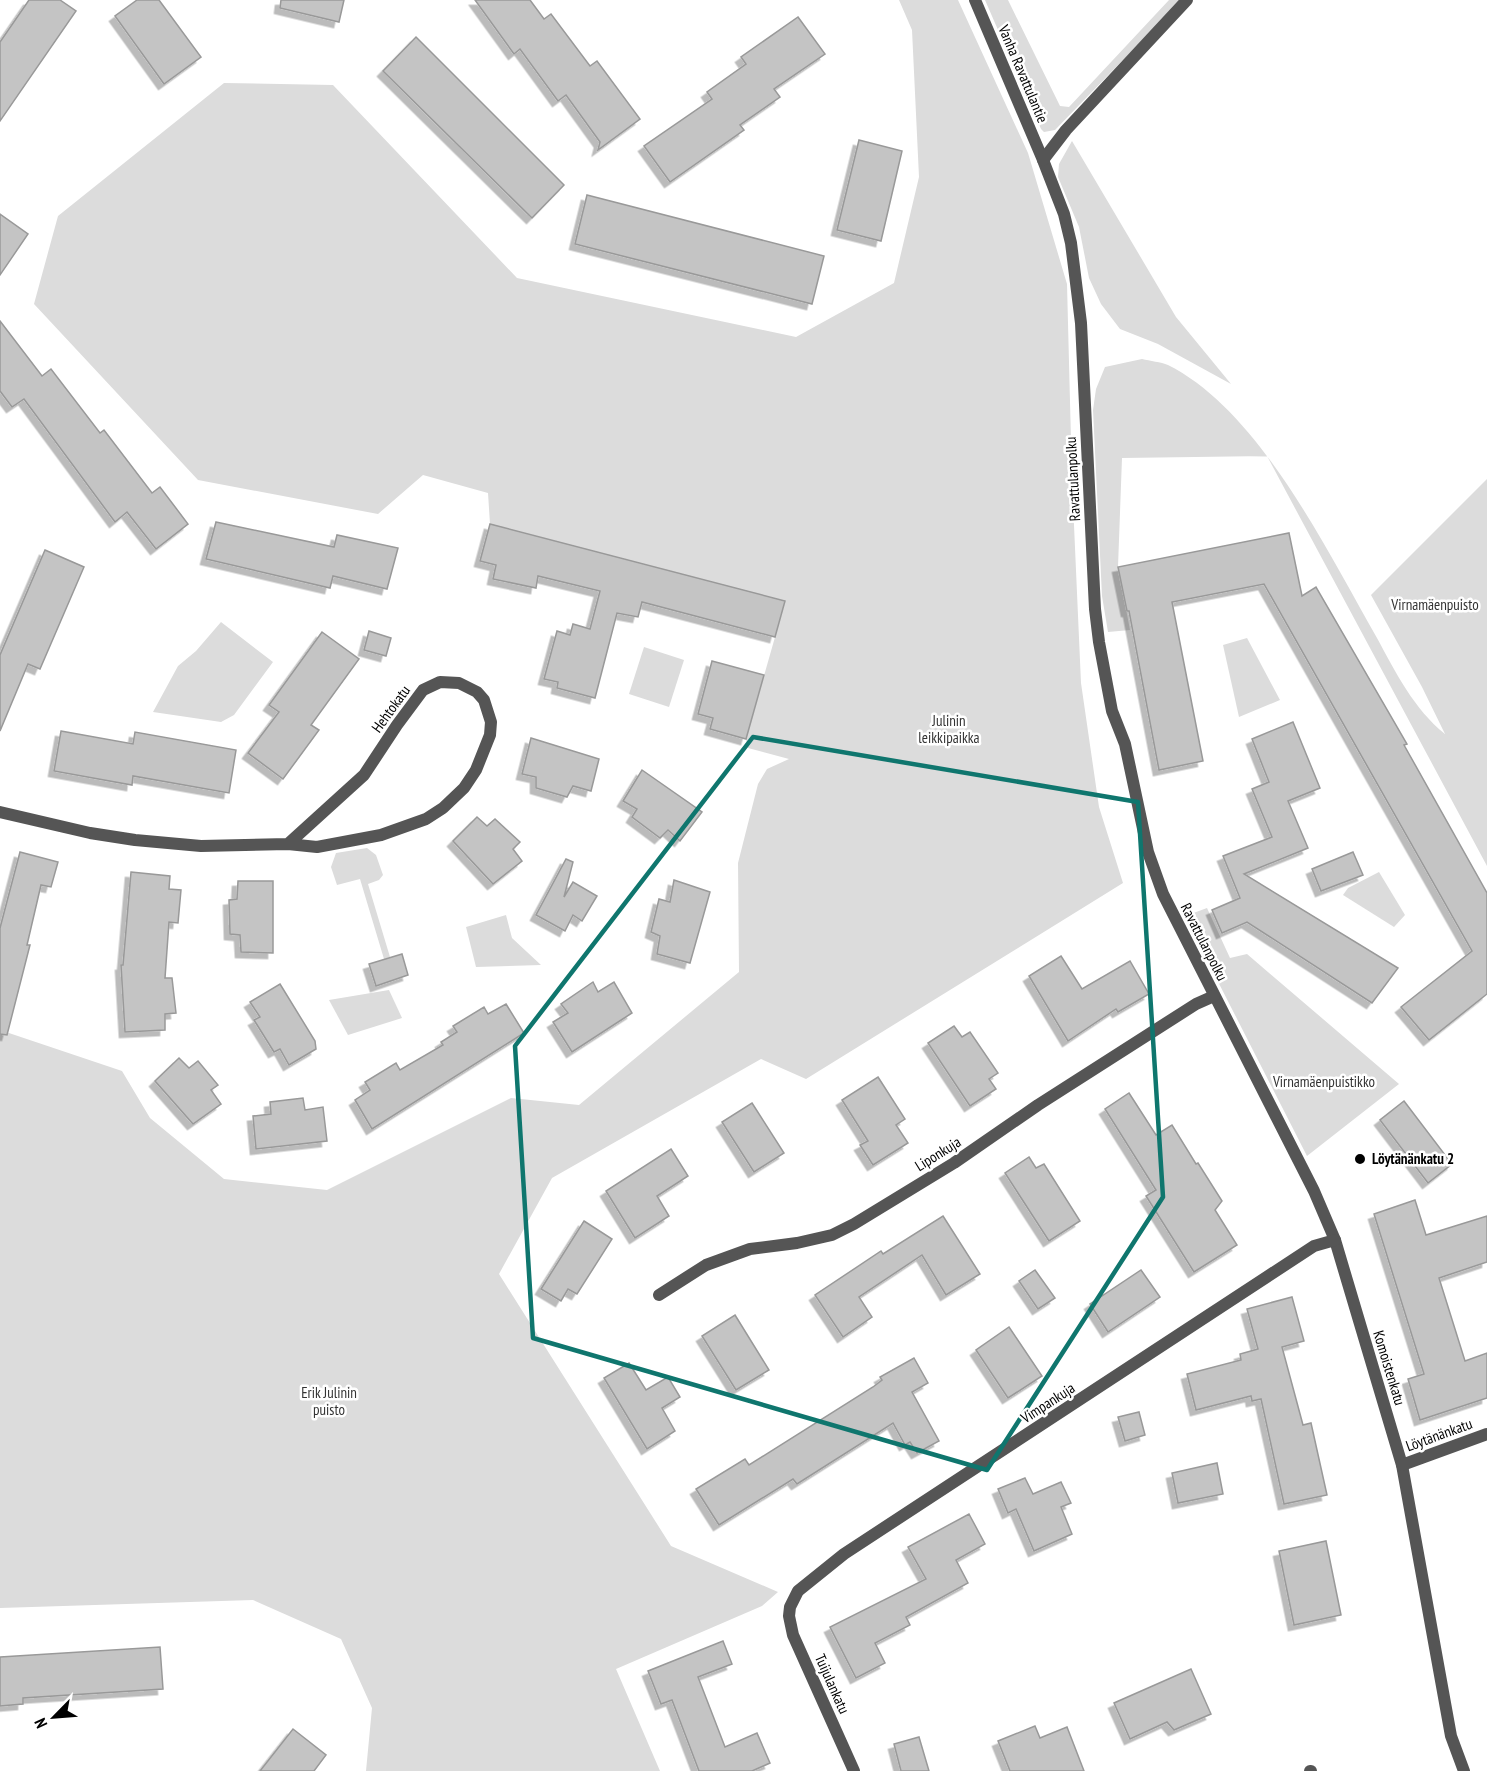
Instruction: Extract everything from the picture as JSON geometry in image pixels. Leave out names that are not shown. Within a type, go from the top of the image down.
[{"type":"street","name":"Vanha Ravattulantie","points":[[975,0],[1043,160]]},
{"type":"street","points":[[1043,160],[1066,130],[1187,0]]},
{"type":"street","name":"Ravattulanpolku","points":[[1043,160],[1064,214],[1071,243],[1081,323],[1095,609],[1112,711],[1125,744],[1153,869],[1163,894],[1215,996]]},
{"type":"street","name":"Hehtokatu","points":[[0,812],[135,840],[201,846],[288,844],[317,847],[381,835],[410,825],[443,808],[464,789],[476,770],[490,735],[491,722],[484,700],[477,692],[459,683],[440,682],[423,690],[397,724],[364,775],[288,844]]},
{"type":"street","name":"Komoistenkatu","points":[[1215,996],[1314,1191],[1335,1240],[1402,1465],[1451,1736],[1464,1771]]},
{"type":"street","name":"Liponkuja","points":[[659,1294],[706,1265],[750,1249],[797,1243],[832,1235],[854,1224],[954,1163],[1038,1105],[1177,1017],[1215,996]]},
{"type":"street","name":"Vimpankuja","points":[[790,1606],[798,1591],[844,1554],[1314,1246],[1335,1240]]},
{"type":"street","name":"Löytänänkatu","points":[[1402,1465],[1487,1434]]},
{"type":"street","name":"Tuijulankatu","points":[[790,1606],[793,1635],[854,1771]]},
{"type":"highlighted area","points":[[753,737],[1138,802],[1163,1197],[987,1470],[533,1338],[515,1046]]},
{"type":"green space","name":"Erik Julinin puisto","points":[[899,0],[958,0],[1028,153],[1067,284],[1072,480],[1081,683],[1099,807],[1123,883],[806,1079],[761,1059],[552,1178],[499,1274],[671,1546],[778,1592],[762,1606],[616,1669],[660,1771],[366,1771],[372,1708],[341,1639],[253,1600],[0,1608],[0,1030],[122,1071],[150,1118],[224,1179],[327,1190],[511,1098],[579,1105],[739,972],[738,863],[758,784],[767,769],[789,759],[748,748],[746,739],[785,602],[490,524],[488,493],[423,475],[378,514],[198,480],[34,304],[58,216],[224,83],[333,85],[517,278],[796,337],[894,283],[919,177],[912,30]]},
{"type":"green space","points":[[985,0],[1008,0],[1060,106],[1069,107],[1169,0],[1181,0],[1055,130],[1044,132]]},
{"type":"green space","points":[[1072,141],[1176,317],[1231,384],[1158,344],[1120,329],[1101,304],[1089,278],[1079,227],[1058,177],[1059,164]]},
{"type":"green space","points":[[1142,359],[1168,365],[1201,386],[1232,415],[1267,456],[1122,458],[1118,567],[1130,630],[1108,632],[1102,596],[1093,410],[1096,389],[1105,367]]},
{"type":"green space","name":"Virnamäenpuisto","points":[[1268,458],[1313,526],[1406,690],[1445,734],[1371,595],[1487,479],[1487,866]]},
{"type":"green space","points":[[221,622],[273,662],[234,715],[221,722],[153,712],[178,666],[196,651]]},
{"type":"green space","points":[[1247,638],[1280,700],[1239,717],[1223,645]]},
{"type":"green space","points":[[644,647],[684,660],[669,707],[629,694]]},
{"type":"green space","points":[[367,848],[376,855],[383,875],[379,880],[368,884],[390,957],[384,959],[360,879],[337,885],[331,867],[336,853]]},
{"type":"green space","points":[[1379,872],[1405,915],[1394,927],[1343,895],[1348,888]]},
{"type":"green space","name":"Virnamäenpuistikko","points":[[1207,908],[1230,958],[1247,954],[1399,1084],[1307,1156],[1186,919],[1188,915]]},
{"type":"green space","points":[[506,915],[512,938],[541,965],[476,967],[466,927]]},
{"type":"green space","points":[[389,990],[402,1018],[348,1035],[329,1000]]},
{"type":"building","points":[[29,0],[60,0],[76,11],[0,121],[0,42]]},
{"type":"building","points":[[137,0],[159,0],[201,57],[164,84],[115,16]]},
{"type":"building","points":[[281,0],[344,0],[339,22],[280,8]]},
{"type":"building","points":[[475,0],[530,0],[544,19],[551,14],[590,66],[597,61],[640,119],[598,150],[600,142],[566,95],[558,101],[520,49],[514,54]]},
{"type":"building","points":[[798,17],[825,54],[774,89],[780,97],[740,125],[744,130],[670,182],[644,146],[712,99],[707,92],[746,64],[741,57]]},
{"type":"building","points":[[416,37],[564,185],[532,218],[383,71]]},
{"type":"building","points":[[859,140],[902,151],[881,241],[837,230]]},
{"type":"building","points":[[587,195],[824,256],[812,304],[575,244]]},
{"type":"building","points":[[0,214],[28,234],[0,275]]},
{"type":"building","points":[[0,321],[42,376],[51,369],[100,433],[104,430],[152,493],[160,487],[188,524],[156,549],[127,512],[115,522],[24,399],[12,407],[0,391]]},
{"type":"building","points":[[216,522],[334,547],[337,535],[398,548],[387,589],[333,576],[330,588],[206,559]]},
{"type":"building","points":[[490,524],[785,601],[775,637],[642,602],[638,617],[617,613],[595,698],[557,688],[558,682],[544,679],[557,631],[570,635],[573,624],[590,629],[600,591],[538,576],[536,588],[493,579],[496,565],[480,561]]},
{"type":"building","points":[[1289,533],[1302,596],[1316,587],[1407,744],[1404,745],[1487,893],[1487,994],[1429,1040],[1401,1007],[1472,951],[1264,584],[1172,602],[1203,761],[1159,770],[1129,611],[1127,611],[1118,567]]},
{"type":"building","points":[[45,550],[84,567],[40,669],[28,664],[0,731],[0,655]]},
{"type":"building","points":[[369,631],[391,638],[386,656],[364,650]]},
{"type":"building","points":[[322,632],[359,659],[311,725],[319,730],[283,779],[248,753],[279,712],[269,705]]},
{"type":"building","points":[[712,661],[764,675],[746,739],[710,729],[713,718],[698,714]]},
{"type":"building","points":[[1293,722],[1320,788],[1288,801],[1308,848],[1244,874],[1398,968],[1372,1003],[1247,922],[1222,933],[1212,910],[1240,898],[1223,856],[1272,837],[1252,789],[1269,782],[1252,739]]},
{"type":"building","points":[[61,731],[133,744],[135,732],[236,750],[229,793],[133,776],[132,785],[54,771]]},
{"type":"building","points":[[531,738],[599,759],[591,791],[573,786],[567,797],[536,788],[536,777],[522,774]]},
{"type":"building","points":[[642,770],[702,812],[680,841],[668,830],[660,838],[632,817],[637,809],[623,801]]},
{"type":"building","points":[[477,817],[487,826],[495,819],[520,842],[513,849],[522,861],[493,884],[453,841]]},
{"type":"building","points":[[20,852],[58,862],[51,887],[41,885],[27,945],[30,945],[7,1035],[0,1034],[0,928]]},
{"type":"building","points":[[1353,852],[1363,875],[1321,891],[1312,869]]},
{"type":"building","points":[[566,859],[573,862],[564,897],[573,882],[597,896],[582,921],[573,915],[565,931],[536,915]]},
{"type":"building","points":[[131,872],[170,876],[169,889],[181,890],[178,923],[169,922],[165,978],[172,978],[176,1013],[165,1014],[165,1030],[125,1032],[121,965],[123,965]]},
{"type":"building","points":[[674,880],[710,892],[690,963],[657,954],[660,936],[651,932],[659,899],[670,902]]},
{"type":"building","points":[[238,881],[273,881],[273,953],[241,952],[240,935],[230,934],[229,900],[237,899]]},
{"type":"building","points":[[402,954],[408,975],[376,986],[369,964]]},
{"type":"building","points":[[1061,956],[1082,989],[1130,961],[1149,994],[1118,1012],[1116,1009],[1068,1041],[1029,976]]},
{"type":"building","points":[[593,982],[598,992],[614,982],[632,1013],[572,1052],[553,1022],[568,1013],[561,1004]]},
{"type":"building","points":[[280,984],[315,1041],[316,1049],[289,1065],[280,1049],[274,1052],[254,1020],[260,1017],[250,1002]]},
{"type":"building","points":[[506,1004],[524,1033],[372,1129],[355,1100],[370,1090],[365,1082],[396,1063],[400,1070],[443,1045],[441,1042],[457,1032],[453,1026],[484,1007],[488,1014]]},
{"type":"building","points":[[954,1026],[962,1037],[970,1032],[998,1073],[989,1079],[996,1089],[970,1106],[928,1043]]},
{"type":"building","points":[[179,1058],[189,1068],[198,1061],[218,1085],[211,1090],[221,1104],[193,1124],[155,1081]]},
{"type":"building","points":[[878,1077],[905,1119],[896,1125],[908,1143],[873,1165],[860,1145],[868,1141],[842,1100]]},
{"type":"building","points":[[1129,1093],[1156,1135],[1172,1125],[1222,1201],[1215,1210],[1237,1245],[1194,1272],[1146,1196],[1156,1190],[1105,1109]]},
{"type":"building","points":[[303,1098],[305,1110],[323,1107],[327,1141],[256,1149],[253,1116],[271,1114],[270,1102]]},
{"type":"building","points":[[1404,1101],[1452,1164],[1428,1183],[1380,1120]]},
{"type":"building","points":[[752,1103],[784,1153],[754,1172],[722,1122]]},
{"type":"building","points":[[671,1149],[688,1176],[657,1196],[669,1216],[635,1238],[606,1191]]},
{"type":"building","points":[[1029,1157],[1036,1168],[1044,1164],[1080,1221],[1049,1241],[1005,1173]]},
{"type":"building","points":[[1415,1200],[1426,1235],[1487,1216],[1487,1262],[1439,1278],[1465,1361],[1487,1353],[1487,1398],[1420,1420],[1408,1379],[1424,1374],[1374,1214]]},
{"type":"building","points":[[943,1216],[980,1274],[946,1295],[922,1255],[859,1297],[872,1317],[843,1337],[815,1295],[881,1251],[883,1254]]},
{"type":"building","points":[[584,1221],[612,1239],[577,1294],[568,1289],[561,1301],[541,1289]]},
{"type":"building","points":[[1035,1270],[1055,1298],[1038,1309],[1019,1281]]},
{"type":"building","points":[[1141,1270],[1160,1297],[1108,1332],[1090,1304]]},
{"type":"building","points":[[1292,1297],[1304,1341],[1282,1347],[1303,1425],[1311,1423],[1327,1495],[1284,1504],[1261,1399],[1252,1401],[1251,1396],[1196,1410],[1187,1374],[1241,1360],[1240,1354],[1258,1349],[1247,1309]]},
{"type":"building","points":[[735,1315],[769,1370],[736,1390],[702,1336]]},
{"type":"building","points":[[1009,1327],[1042,1376],[1008,1398],[976,1350]]},
{"type":"building","points":[[914,1358],[928,1383],[912,1392],[939,1441],[917,1453],[910,1442],[905,1445],[893,1423],[797,1484],[793,1479],[719,1525],[696,1489],[745,1459],[749,1465],[873,1387],[882,1380],[880,1377]]},
{"type":"building","points":[[629,1363],[646,1390],[668,1377],[680,1397],[662,1408],[675,1431],[647,1449],[604,1378]]},
{"type":"building","points":[[1139,1412],[1145,1435],[1125,1441],[1118,1417]]},
{"type":"building","points":[[1217,1463],[1223,1494],[1178,1503],[1172,1473]]},
{"type":"building","points":[[1025,1478],[1033,1494],[1061,1482],[1071,1503],[1061,1507],[1072,1534],[1034,1551],[1016,1509],[1008,1513],[998,1489]]},
{"type":"building","points":[[969,1514],[985,1544],[956,1560],[968,1583],[906,1617],[910,1625],[875,1643],[885,1663],[856,1678],[830,1627],[926,1579],[908,1547]]},
{"type":"building","points":[[1326,1541],[1341,1615],[1294,1625],[1279,1551]]},
{"type":"building","points":[[723,1641],[732,1664],[698,1677],[725,1747],[757,1733],[770,1763],[752,1771],[699,1771],[672,1700],[661,1704],[648,1671]]},
{"type":"building","points":[[160,1647],[163,1689],[23,1698],[23,1704],[0,1706],[0,1657]]},
{"type":"building","points":[[1191,1669],[1211,1714],[1174,1730],[1167,1722],[1130,1739],[1114,1703]]},
{"type":"building","points":[[1035,1726],[1040,1738],[1067,1727],[1084,1771],[1010,1771],[998,1741]]},
{"type":"building","points":[[293,1729],[326,1755],[314,1771],[260,1771]]},
{"type":"building","points":[[919,1737],[929,1771],[901,1771],[894,1744]]},
{"type":"place","name":"Löytänänkatu 2","points":[[1360,1159]]},
{"type":"park label","name":"Julinin leikkipaikka","points":[[949,730]]}]
